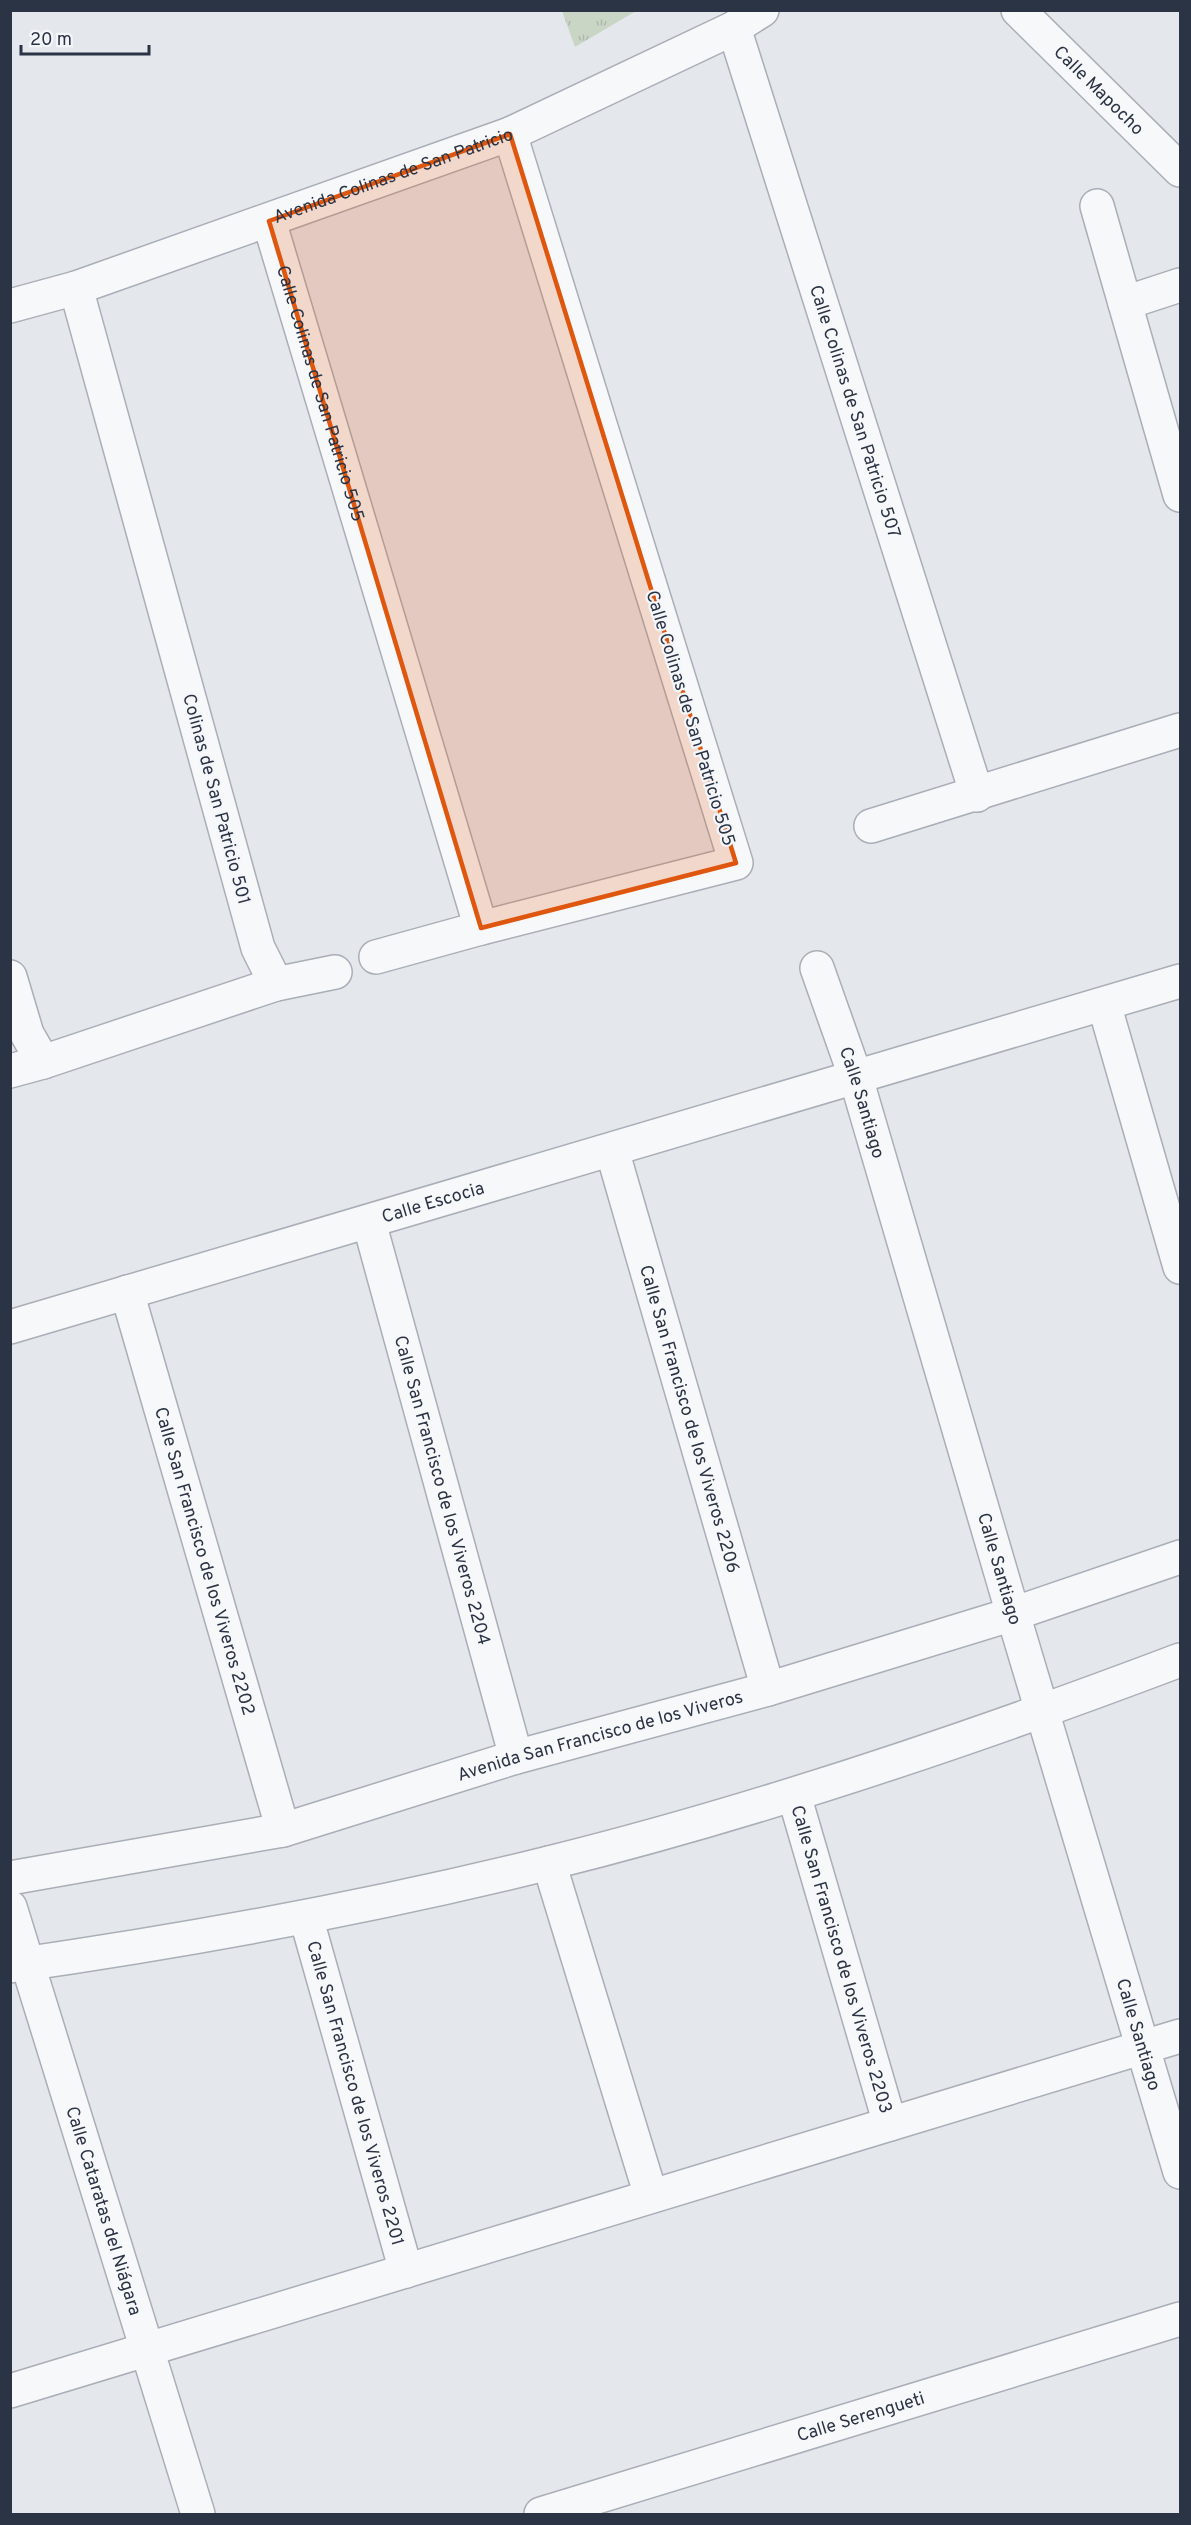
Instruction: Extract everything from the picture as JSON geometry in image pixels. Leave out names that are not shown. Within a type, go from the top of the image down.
[{"type":"street","name":"Avenida Colinas de San Patricio","points":[[10,306],[76,288],[510,134],[734,28],[762,10]]},
{"type":"street","name":"Calle Mapocho","points":[[1018,10],[1180,170]]},
{"type":"street","name":"Calle Colinas de San Patricio 507","points":[[734,28],[977,795]]},
{"type":"street","name":"Calle Colinas de San Patricio 505","points":[[269,221],[481,928],[736,863],[510,134]]},
{"type":"street","points":[[1097,206],[1180,495]]},
{"type":"street","points":[[1125,303],[1180,285]]},
{"type":"street","name":"Colinas de San Patricio 501","points":[[76,288],[258,948],[276,984]]},
{"type":"street","points":[[872,826],[1180,730]]},
{"type":"street","points":[[376,957],[481,928]]},
{"type":"street","name":"Calle Santiago","points":[[817,968],[856,1078],[1180,2172]]},
{"type":"street","points":[[10,1071],[44,1062],[276,984],[335,972]]},
{"type":"street","points":[[10,977],[27,1034],[44,1062]]},
{"type":"street","name":"Calle Escocia","points":[[10,1327],[1180,981]]},
{"type":"street","points":[[1104,1004],[1180,1267]]},
{"type":"street","name":"Calle San Francisco de los Viveros 2206","points":[[612,1150],[768,1689]]},
{"type":"street","name":"Calle San Francisco de los Viveros 2204","points":[[369,1222],[516,1757]]},
{"type":"street","name":"Calle San Francisco de los Viveros 2202","points":[[128,1292],[283,1830]]},
{"type":"street","name":"Avenida San Francisco de los Viveros","points":[[10,1878],[283,1830],[516,1757],[768,1689],[1013,1614],[1180,1557]]},
{"type":"street","points":[[19,1965],[306,1917],[549,1863],[794,1795],[1042,1712],[1180,1660]]},
{"type":"street","name":"Calle San Francisco de los Viveros 2203","points":[[794,1795],[890,2124]]},
{"type":"street","points":[[549,1863],[651,2196]]},
{"type":"street","name":"Calle Cataratas del Niágara","points":[[10,1907],[19,1965],[148,2349],[198,2514]]},
{"type":"street","name":"Calle San Francisco de los Viveros 2201","points":[[306,1917],[406,2271]]},
{"type":"street","points":[[10,2391],[1180,2036]]},
{"type":"street","name":"Calle Serengueti","points":[[541,2514],[1180,2319]]},
{"type":"highlighted area","points":[[510,134],[736,863],[481,928],[269,221]]},
{"type":"green space","points":[[562,10],[636,11],[575,47]]}]
